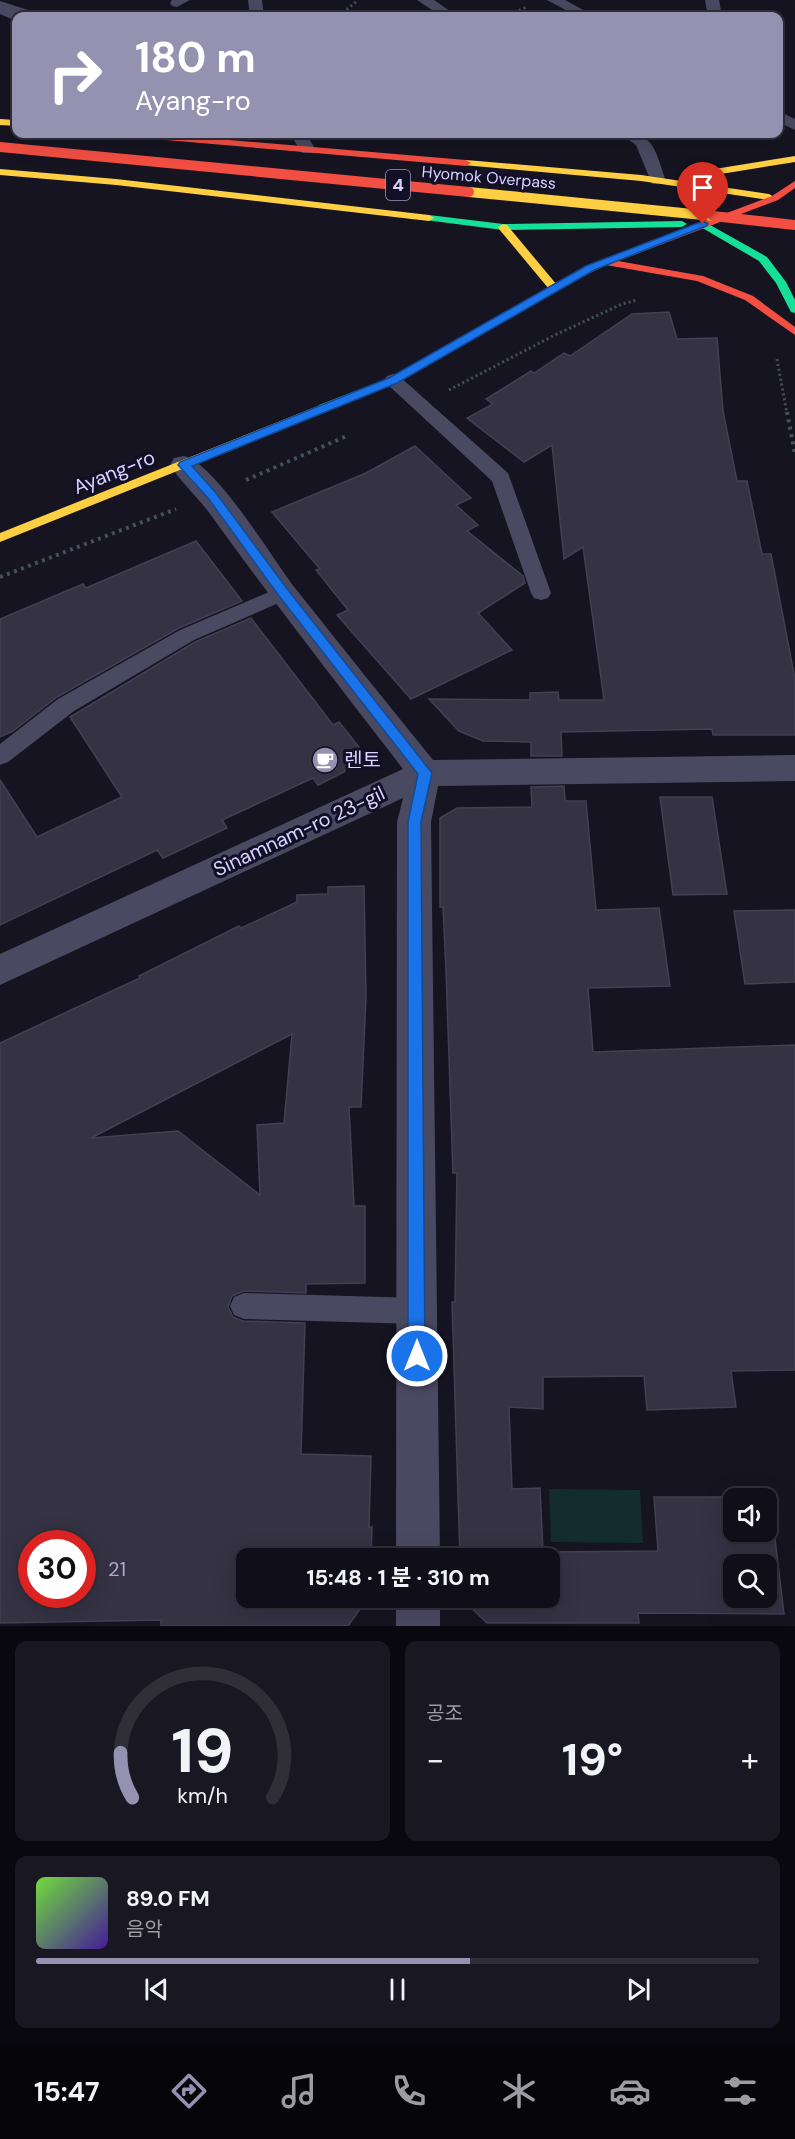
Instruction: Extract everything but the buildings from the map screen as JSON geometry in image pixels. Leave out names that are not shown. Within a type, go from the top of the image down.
[{"type":"main road","points":[[213,138],[308,150],[658,181],[795,201]]},
{"type":"main road","name":"Hyomok Overpass","points":[[0,147],[661,209],[795,225]]},
{"type":"main road","points":[[269,200],[258,183],[270,163],[280,156],[308,150]]},
{"type":"main road","points":[[658,181],[795,159]]},
{"type":"main road","points":[[0,172],[116,182],[503,227],[703,224],[795,235]]},
{"type":"main road","name":"Ayang-ro","points":[[0,538],[393,380],[553,287],[603,262],[775,198],[795,184]]},
{"type":"main road","points":[[703,224],[763,258],[780,282],[795,310]]},
{"type":"main road","points":[[503,227],[553,287]]},
{"type":"main road","points":[[603,262],[699,278],[749,298],[795,332]]},
{"type":"street","points":[[184,465],[212,495],[284,593],[425,773],[414,822],[418,1548]]},
{"type":"street","name":"Sinamnam-ro 23-gil","points":[[0,970],[425,773],[795,768]]},
{"type":"street","points":[[418,1608],[418,1626]]},
{"type":"lane","points":[[424,0],[444,12]]},
{"type":"lane","points":[[554,0],[579,12]]},
{"type":"lane","points":[[300,138],[308,150]]},
{"type":"lane","points":[[635,138],[643,143],[658,181]]},
{"type":"lane","points":[[393,380],[501,477],[541,593]]},
{"type":"lane","points":[[0,756],[66,705],[187,635],[284,593]]},
{"type":"lane","points":[[244,1306],[417,1311]]},
{"type":"path","points":[[344,12],[358,0]]},
{"type":"path","points":[[515,12],[528,7]]},
{"type":"green space","points":[[549,1489],[640,1490],[643,1543],[551,1542]]},
{"type":"traffic: fast","points":[[429,218],[503,227],[682,224]]},
{"type":"traffic: fast","points":[[703,224],[763,259],[781,282],[795,310]]},
{"type":"traffic: fast","points":[[323,408],[393,380],[576,276]]},
{"type":"traffic: slow","points":[[0,122],[12,123]]},
{"type":"traffic: slow","points":[[690,176],[795,159]]},
{"type":"traffic: slow","points":[[466,163],[641,178],[769,197]]},
{"type":"traffic: slow","points":[[0,172],[116,182],[429,218]]},
{"type":"traffic: slow","points":[[469,192],[713,216]]},
{"type":"traffic: slow","points":[[503,227],[553,287]]},
{"type":"traffic: slow","points":[[0,538],[323,408]]},
{"type":"traffic: jam","points":[[177,138],[466,163]]},
{"type":"traffic: jam","points":[[0,147],[469,192]]},
{"type":"traffic: jam","points":[[576,276],[590,268],[775,198],[795,184]]},
{"type":"traffic: jam","points":[[713,216],[795,225]]},
{"type":"traffic: jam","points":[[605,262],[699,278],[749,298],[795,332]]},
{"type":"place","name":"렌토","points":[[325,760]]},
{"type":"route","points":[[417,1356],[414,822],[425,773],[284,593],[212,495],[184,465],[393,380],[590,268],[703,224]]}]
